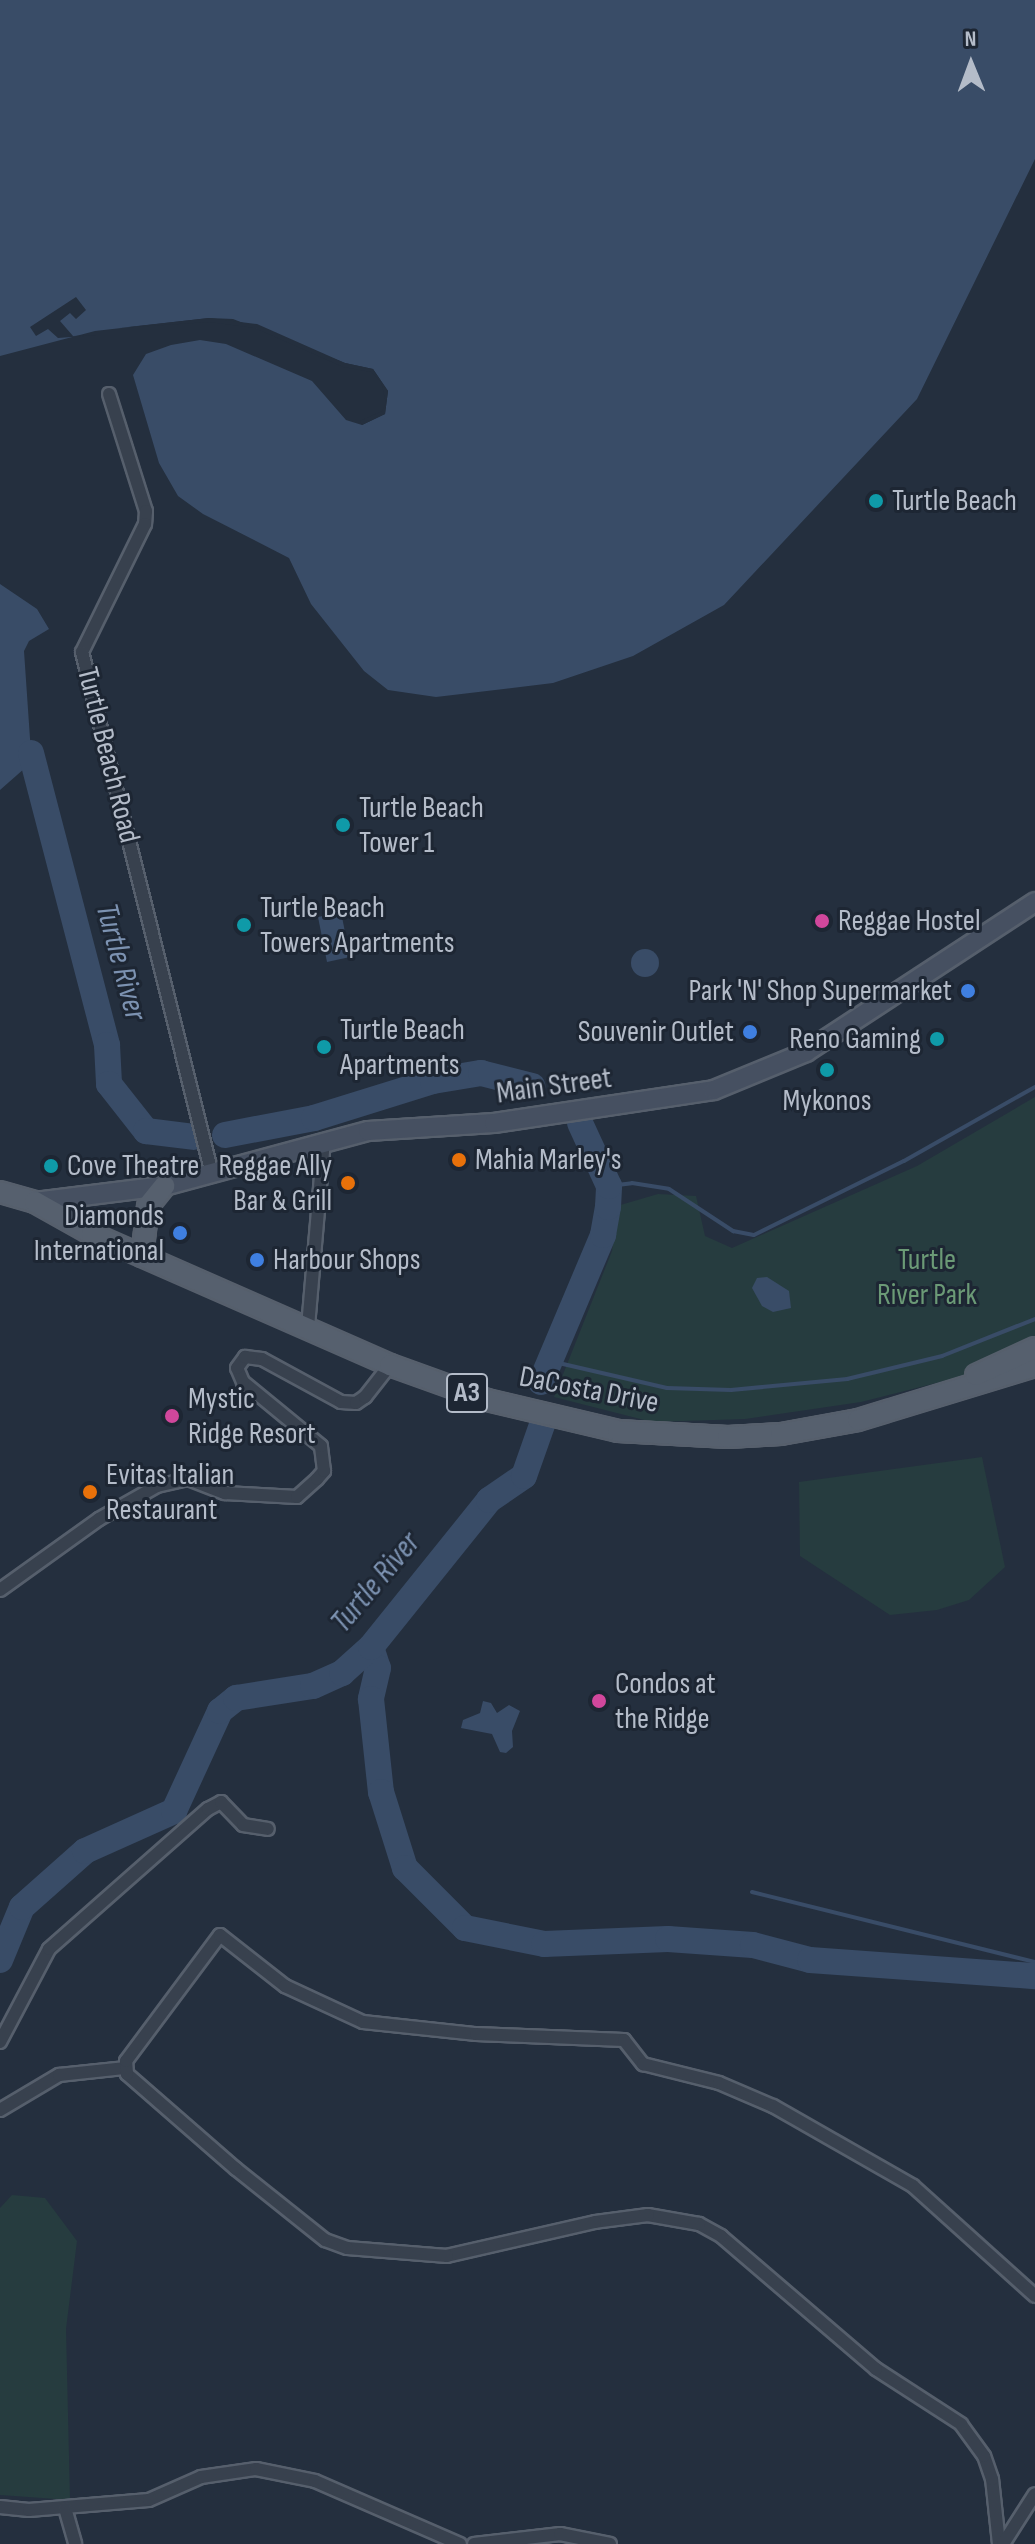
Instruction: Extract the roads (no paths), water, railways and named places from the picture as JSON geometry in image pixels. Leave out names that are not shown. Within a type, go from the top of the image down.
[{"type":"main road","points":[[142,1256],[148,1206],[164,1186]]},
{"type":"main road","name":"A3","points":[[0,1192],[35,1202]]},
{"type":"main road","name":"DaCosta Drive","points":[[35,1202],[142,1256],[390,1365],[554,1417],[675,1436],[781,1434],[858,1420],[929,1396]]},
{"type":"main road","name":"A3","points":[[929,1396],[1035,1348]]},
{"type":"main road","name":"A3","points":[[929,1396],[1035,1366]]},
{"type":"street","name":"Turtle Beach Road","points":[[109,394],[146,511],[145,524],[82,652],[212,1174]]},
{"type":"street","name":"Main Street","points":[[35,1202],[164,1186],[368,1131],[494,1123],[714,1090],[806,1052],[1035,902]]},
{"type":"street","points":[[308,1327],[324,1142]]},
{"type":"street","points":[[0,1590],[99,1519],[157,1486],[188,1479],[225,1493],[297,1497],[317,1479],[324,1471],[321,1446],[243,1382],[237,1368],[245,1357],[270,1363],[318,1394],[356,1403],[390,1365]]},
{"type":"street","points":[[0,2042],[49,1949],[180,1839],[208,1809],[221,1802],[243,1825],[268,1829]]},
{"type":"street","points":[[124,2068],[130,2053],[220,1935],[285,1986],[363,2022],[476,2034],[624,2040],[643,2064],[719,2083],[773,2106],[913,2186],[1035,2296]]},
{"type":"street","points":[[0,2110],[51,2078],[124,2068],[303,2223],[325,2240],[347,2248],[447,2256],[595,2222],[648,2215],[710,2230],[762,2267],[876,2369],[961,2424],[988,2467],[1001,2544]]},
{"type":"street","points":[[0,2507],[65,2508],[149,2500],[201,2477],[256,2469],[315,2481],[460,2544]]},
{"type":"street","points":[[1001,2544],[1035,2494]]},
{"type":"street","points":[[65,2508],[75,2544]]},
{"type":"street","points":[[474,2544],[560,2534],[610,2544]]},
{"type":"water","points":[[0,0],[1035,0],[1035,159],[917,399],[724,605],[633,656],[553,683],[436,697],[388,690],[364,671],[311,604],[289,558],[203,514],[178,496],[159,463],[133,375],[146,354],[171,345],[200,340],[226,344],[312,381],[346,420],[362,425],[385,414],[388,391],[373,369],[345,363],[233,319],[209,318],[95,331],[0,356]]},
{"type":"water","points":[[0,584],[37,609],[49,629],[29,641],[24,651],[31,753],[25,768],[0,790]]},
{"type":"water","points":[[341,912],[350,957],[327,962],[318,917]]},
{"type":"water","points":[[645,949],[655,953],[659,963],[655,973],[645,977],[635,973],[631,963],[635,953]]},
{"type":"water","points":[[767,1277],[789,1291],[791,1308],[773,1312],[762,1306],[752,1288],[757,1278]]},
{"type":"water","points":[[483,1701],[491,1703],[497,1713],[509,1705],[520,1711],[512,1731],[513,1747],[506,1753],[500,1752],[492,1734],[461,1728],[463,1720],[480,1713]]},
{"type":"waterway","name":"Turtle River","points":[[31,753],[107,1045],[109,1084],[146,1131],[194,1137]]},
{"type":"waterway","name":"Turtle River","points":[[225,1135],[314,1118],[433,1081],[481,1073],[532,1086]]},
{"type":"waterway","points":[[609,1186],[632,1183],[669,1189],[733,1231],[754,1235],[904,1161],[1035,1087]]},
{"type":"waterway","name":"Turtle River","points":[[541,1382],[603,1235],[608,1207],[609,1186],[580,1123]]},
{"type":"waterway","points":[[550,1361],[667,1388],[731,1390],[847,1379],[942,1356],[1035,1319]]},
{"type":"waterway","name":"Turtle River","points":[[0,1960],[22,1907],[85,1851],[174,1811],[220,1711],[236,1698],[313,1686],[342,1673],[371,1647],[489,1500],[524,1476],[542,1425]]},
{"type":"waterway","points":[[371,1647],[378,1668],[371,1699],[381,1792],[405,1868],[465,1928],[544,1944],[668,1939],[753,1945],[810,1960],[1035,1976]]},
{"type":"waterway","points":[[752,1892],[1035,1962]]},
{"type":"place","name":"Turtle Beach","points":[[876,501]]},
{"type":"place","name":"Turtle Beach Tower 1","points":[[343,825]]},
{"type":"place","name":"Reggae Hostel","points":[[822,921]]},
{"type":"place","name":"Turtle Beach Towers Apartments","points":[[244,925]]},
{"type":"place","name":"Park 'N' Shop Supermarket","points":[[968,991]]},
{"type":"place","name":"Souvenir Outlet","points":[[750,1032]]},
{"type":"place","name":"Reno Gaming","points":[[937,1039]]},
{"type":"place","name":"Turtle Beach Apartments","points":[[324,1047]]},
{"type":"place","name":"Mykonos","points":[[827,1070]]},
{"type":"place","name":"Mahia Marley's","points":[[459,1160]]},
{"type":"place","name":"Cove Theatre","points":[[51,1166]]},
{"type":"place","name":"Reggae Ally Bar & Grill","points":[[348,1183]]},
{"type":"place","name":"Diamonds International","points":[[180,1233]]},
{"type":"place","name":"Harbour Shops","points":[[257,1260]]},
{"type":"place","name":"Mystic Ridge Resort","points":[[172,1416]]},
{"type":"place","name":"Evitas Italian Restaurant","points":[[90,1492]]},
{"type":"place","name":"Condos at the Ridge","points":[[599,1701]]},
{"type":"park label","name":"Turtle River Park","points":[[927,1277]]}]
